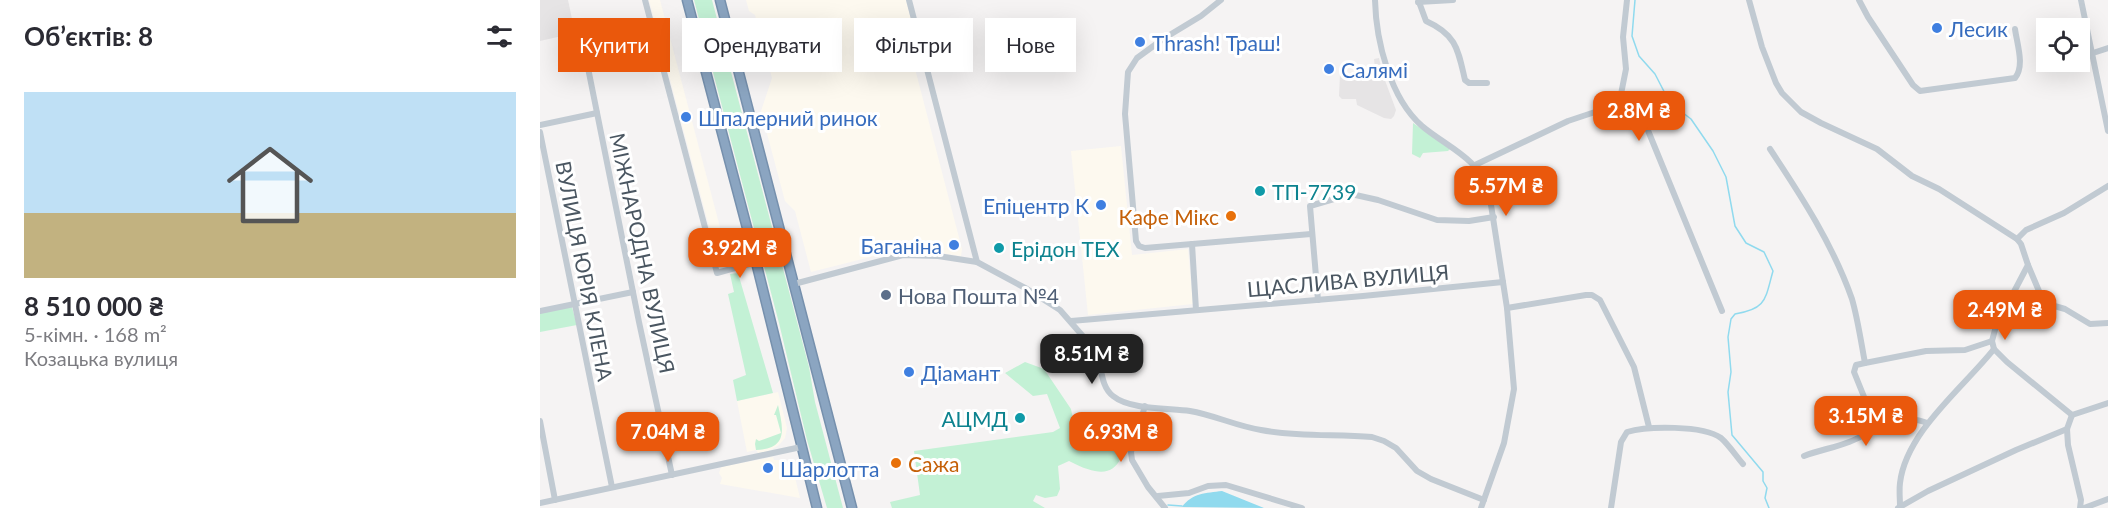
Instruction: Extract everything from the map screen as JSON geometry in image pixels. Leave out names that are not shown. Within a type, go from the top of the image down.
[{"type":"highway","points":[[687,0],[756,262],[817,508]]},
{"type":"highway","points":[[720,0],[852,508]]},
{"type":"street","points":[[645,0],[717,273],[756,262]]},
{"type":"street","points":[[909,0],[977,262]]},
{"type":"street","points":[[1221,0],[1201,16],[1137,58],[1128,72],[1125,114],[1138,246],[1145,249],[1311,234]]},
{"type":"street","points":[[1375,0],[1379,36],[1402,103],[1422,125],[1475,165],[1486,182],[1494,217],[1507,308],[1514,389],[1504,443],[1481,508]]},
{"type":"street","points":[[1453,0],[1417,1],[1426,21],[1438,26],[1458,47],[1465,80],[1469,83],[1487,83]]},
{"type":"street","points":[[1619,104],[1626,69],[1623,37],[1627,0]]},
{"type":"street","points":[[1749,0],[1770,68],[1782,93],[1801,112],[1877,149],[1912,176],[1940,189],[2017,239],[2044,303],[2066,309],[2090,324],[2108,323]]},
{"type":"street","points":[[1859,0],[1913,86],[1920,91],[1942,90],[2015,78],[2020,66],[2015,30]]},
{"type":"street","points":[[2081,0],[2108,131]]},
{"type":"street","points":[[2093,53],[2108,48]]},
{"type":"street","name":"МІЖНАРОДНА ВУЛИЦЯ","points":[[589,72],[672,475]]},
{"type":"street","points":[[1475,165],[1568,121],[1619,104],[1640,111],[1722,310]]},
{"type":"street","points":[[540,125],[597,113]]},
{"type":"street","name":"ВУЛИЦЯ ЮРІЯ КЛЕНА","points":[[540,132],[612,488]]},
{"type":"street","points":[[1770,149],[1805,202],[1841,273],[1856,316],[1865,363]]},
{"type":"street","points":[[2017,239],[2026,230],[2064,213],[2108,186]]},
{"type":"street","points":[[1318,300],[1310,206],[1351,194],[1378,200],[1437,220],[1469,222],[1494,217]]},
{"type":"street","points":[[1192,244],[1196,310]]},
{"type":"street","points":[[794,284],[903,255],[938,256],[977,262],[1051,303],[1071,321],[1098,356],[1104,384],[1115,398],[1126,403],[1214,416],[1260,430],[1288,434],[1360,436],[1378,439],[1396,448],[1424,476],[1484,500]]},
{"type":"street","points":[[2028,265],[1996,326],[1993,345],[1928,423],[1909,455],[1900,482],[1899,507],[2006,454],[2067,429]]},
{"type":"street","name":"ЩАСЛИВА ВУЛИЦЯ","points":[[1071,321],[1503,282]]},
{"type":"street","points":[[540,311],[633,292]]},
{"type":"street","points":[[1507,308],[1586,295],[1600,300],[1634,367],[1648,427]]},
{"type":"street","points":[[1877,429],[1854,372],[1856,365],[1926,351],[1965,350],[1993,345]]},
{"type":"street","points":[[1993,345],[2007,362],[2072,415]]},
{"type":"street","points":[[2072,415],[2108,402]]},
{"type":"street","points":[[1145,406],[1131,452],[1132,460],[1165,508]]},
{"type":"street","points":[[2072,415],[2067,429],[2068,445],[2082,508],[2108,499]]},
{"type":"street","points":[[1804,456],[1847,443],[1898,420],[1920,419],[1928,423]]},
{"type":"street","points":[[540,421],[555,500]]},
{"type":"street","points":[[1611,508],[1623,436],[1627,432],[1648,427],[1683,428],[1713,435],[1720,438],[1743,464]]},
{"type":"street","points":[[540,503],[801,447]]},
{"type":"street","points":[[1158,496],[1190,493],[1208,486],[1226,485],[1302,508]]},
{"type":"shaded area","points":[[540,0],[568,0],[572,18],[558,18],[558,37],[540,41]]},
{"type":"shaded area","name":"Шпалерний ринок","points":[[649,0],[660,0],[665,18],[654,18]]},
{"type":"shaded area","points":[[746,0],[906,0],[911,18],[854,18],[854,72],[916,72],[962,249],[961,256],[906,248],[811,272],[795,211],[785,201],[761,111],[772,78],[770,72],[842,72],[842,18],[756,18],[749,11]]},
{"type":"shaded area","name":"Шпалерний ринок","points":[[670,38],[730,265],[720,268],[668,72],[670,72]]},
{"type":"shaded area","points":[[1379,58],[1396,110],[1391,119],[1357,105],[1356,99],[1342,99],[1339,96],[1340,75],[1375,68],[1374,59]]},
{"type":"shaded area","name":"Епіцентр К","points":[[1121,146],[1132,255],[1188,249],[1193,304],[1088,315],[1071,151]]},
{"type":"shaded area","points":[[778,392],[787,428],[785,438],[769,451],[759,454],[756,450],[747,452],[737,401]]},
{"type":"shaded area","points":[[773,457],[774,460],[781,460],[792,465],[800,498],[720,484],[721,467]]},
{"type":"green space","points":[[694,0],[712,0],[717,18],[699,18]]},
{"type":"green space","points":[[713,72],[731,72],[809,367],[815,402],[843,508],[827,508],[807,440],[779,323]]},
{"type":"green space","points":[[1413,123],[1450,149],[1423,153],[1420,158],[1412,154]]},
{"type":"green space","points":[[735,230],[744,261],[730,265],[722,235]]},
{"type":"green space","points":[[738,273],[773,393],[737,401],[733,380],[746,375],[728,294],[734,292],[730,274]]},
{"type":"green space","points":[[572,307],[577,325],[540,332],[540,313]]},
{"type":"green space","points":[[1025,362],[1044,369],[1071,409],[1076,434],[1133,422],[1125,450],[1114,467],[1098,472],[1069,461],[1058,466],[1060,489],[1057,496],[1045,498],[1036,495],[1033,501],[1045,508],[892,508],[890,502],[920,495],[914,451],[1053,432],[1060,428],[1047,394],[1033,396],[1005,373]]},
{"type":"green space","points":[[778,405],[782,429],[781,436],[779,441],[767,449],[756,450],[756,439],[759,441],[781,433],[776,415],[774,415]]},
{"type":"water","points":[[1222,491],[1264,508],[1182,507],[1195,496]]},
{"type":"waterway","points":[[1635,0],[1632,36],[1639,56],[1655,74],[1670,103],[1691,119],[1713,151],[1726,177],[1735,226],[1746,243],[1764,252],[1773,271],[1763,301],[1753,309],[1735,314],[1731,319],[1728,337],[1731,372],[1728,392],[1732,435],[1763,472],[1763,481],[1767,488],[1765,498],[1769,508]]},
{"type":"waterway","points":[[1168,505],[1182,506]]},
{"type":"place","name":"Лесик","points":[[1937,28]]},
{"type":"place","name":"Thrash! Траш!","points":[[1140,42]]},
{"type":"place","name":"Салямі","points":[[1329,69]]},
{"type":"place","name":"Шпалерний ринок","points":[[686,117]]},
{"type":"place","name":"ТП-7739","points":[[1260,191]]},
{"type":"place","name":"Епіцентр К","points":[[1101,205]]},
{"type":"place","name":"Кафе Мікс","points":[[1231,216]]},
{"type":"place","name":"Баганіна","points":[[954,245]]},
{"type":"place","name":"Ерідон ТЕХ","points":[[999,248]]},
{"type":"place","name":"Нова Пошта №4","points":[[886,295]]},
{"type":"place","name":"Діамант","points":[[909,372]]},
{"type":"place","name":"АЦМД","points":[[1020,418]]},
{"type":"place","name":"Сажа","points":[[896,463]]},
{"type":"place","name":"Шарлотта","points":[[768,468]]}]
